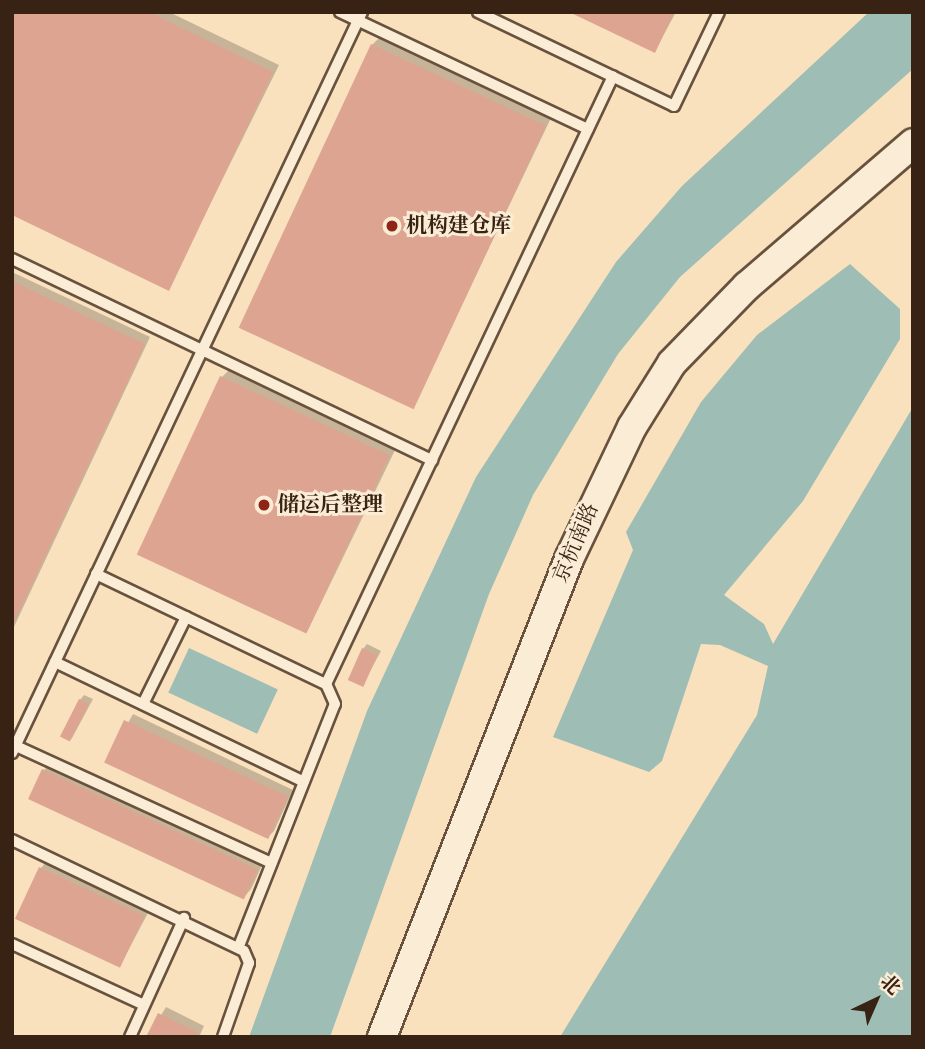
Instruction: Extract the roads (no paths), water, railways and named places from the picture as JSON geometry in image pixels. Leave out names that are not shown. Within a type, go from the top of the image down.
[{"type":"street","name":"京杭南路","points":[[382,1037],[569,559],[632,427],[672,363],[747,286],[913,143]]},
{"type":"lane","points":[[340,12],[360,16],[588,129]]},
{"type":"lane","points":[[478,12],[674,106],[719,12]]},
{"type":"lane","points":[[272,863],[14,749],[360,16]]},
{"type":"lane","points":[[326,684],[613,76]]},
{"type":"lane","points":[[12,259],[432,460]]},
{"type":"lane","points":[[96,574],[326,684],[335,704],[239,946]]},
{"type":"lane","points":[[143,704],[187,617]]},
{"type":"lane","points":[[55,662],[304,782]]},
{"type":"lane","points":[[12,840],[239,946],[249,963],[223,1037]]},
{"type":"lane","points":[[130,1037],[184,918]]},
{"type":"lane","points":[[12,944],[144,1005]]},
{"type":"water","points":[[869,12],[913,12],[913,69],[680,277],[618,354],[533,495],[489,594],[330,1037],[249,1037],[367,711],[476,477],[616,262],[682,186]]},
{"type":"water","points":[[850,264],[900,309],[900,339],[803,501],[724,595],[764,624],[773,644],[913,407],[913,1037],[560,1037],[757,715],[768,666],[720,645],[701,644],[662,761],[649,772],[553,737],[633,550],[626,532],[701,402],[757,335]]},
{"type":"water","points":[[189,648],[278,689],[257,734],[168,692]]},
{"type":"place","name":"机构建仓库","points":[[392,226]]},
{"type":"place","name":"储运后整理","points":[[264,505]]}]
